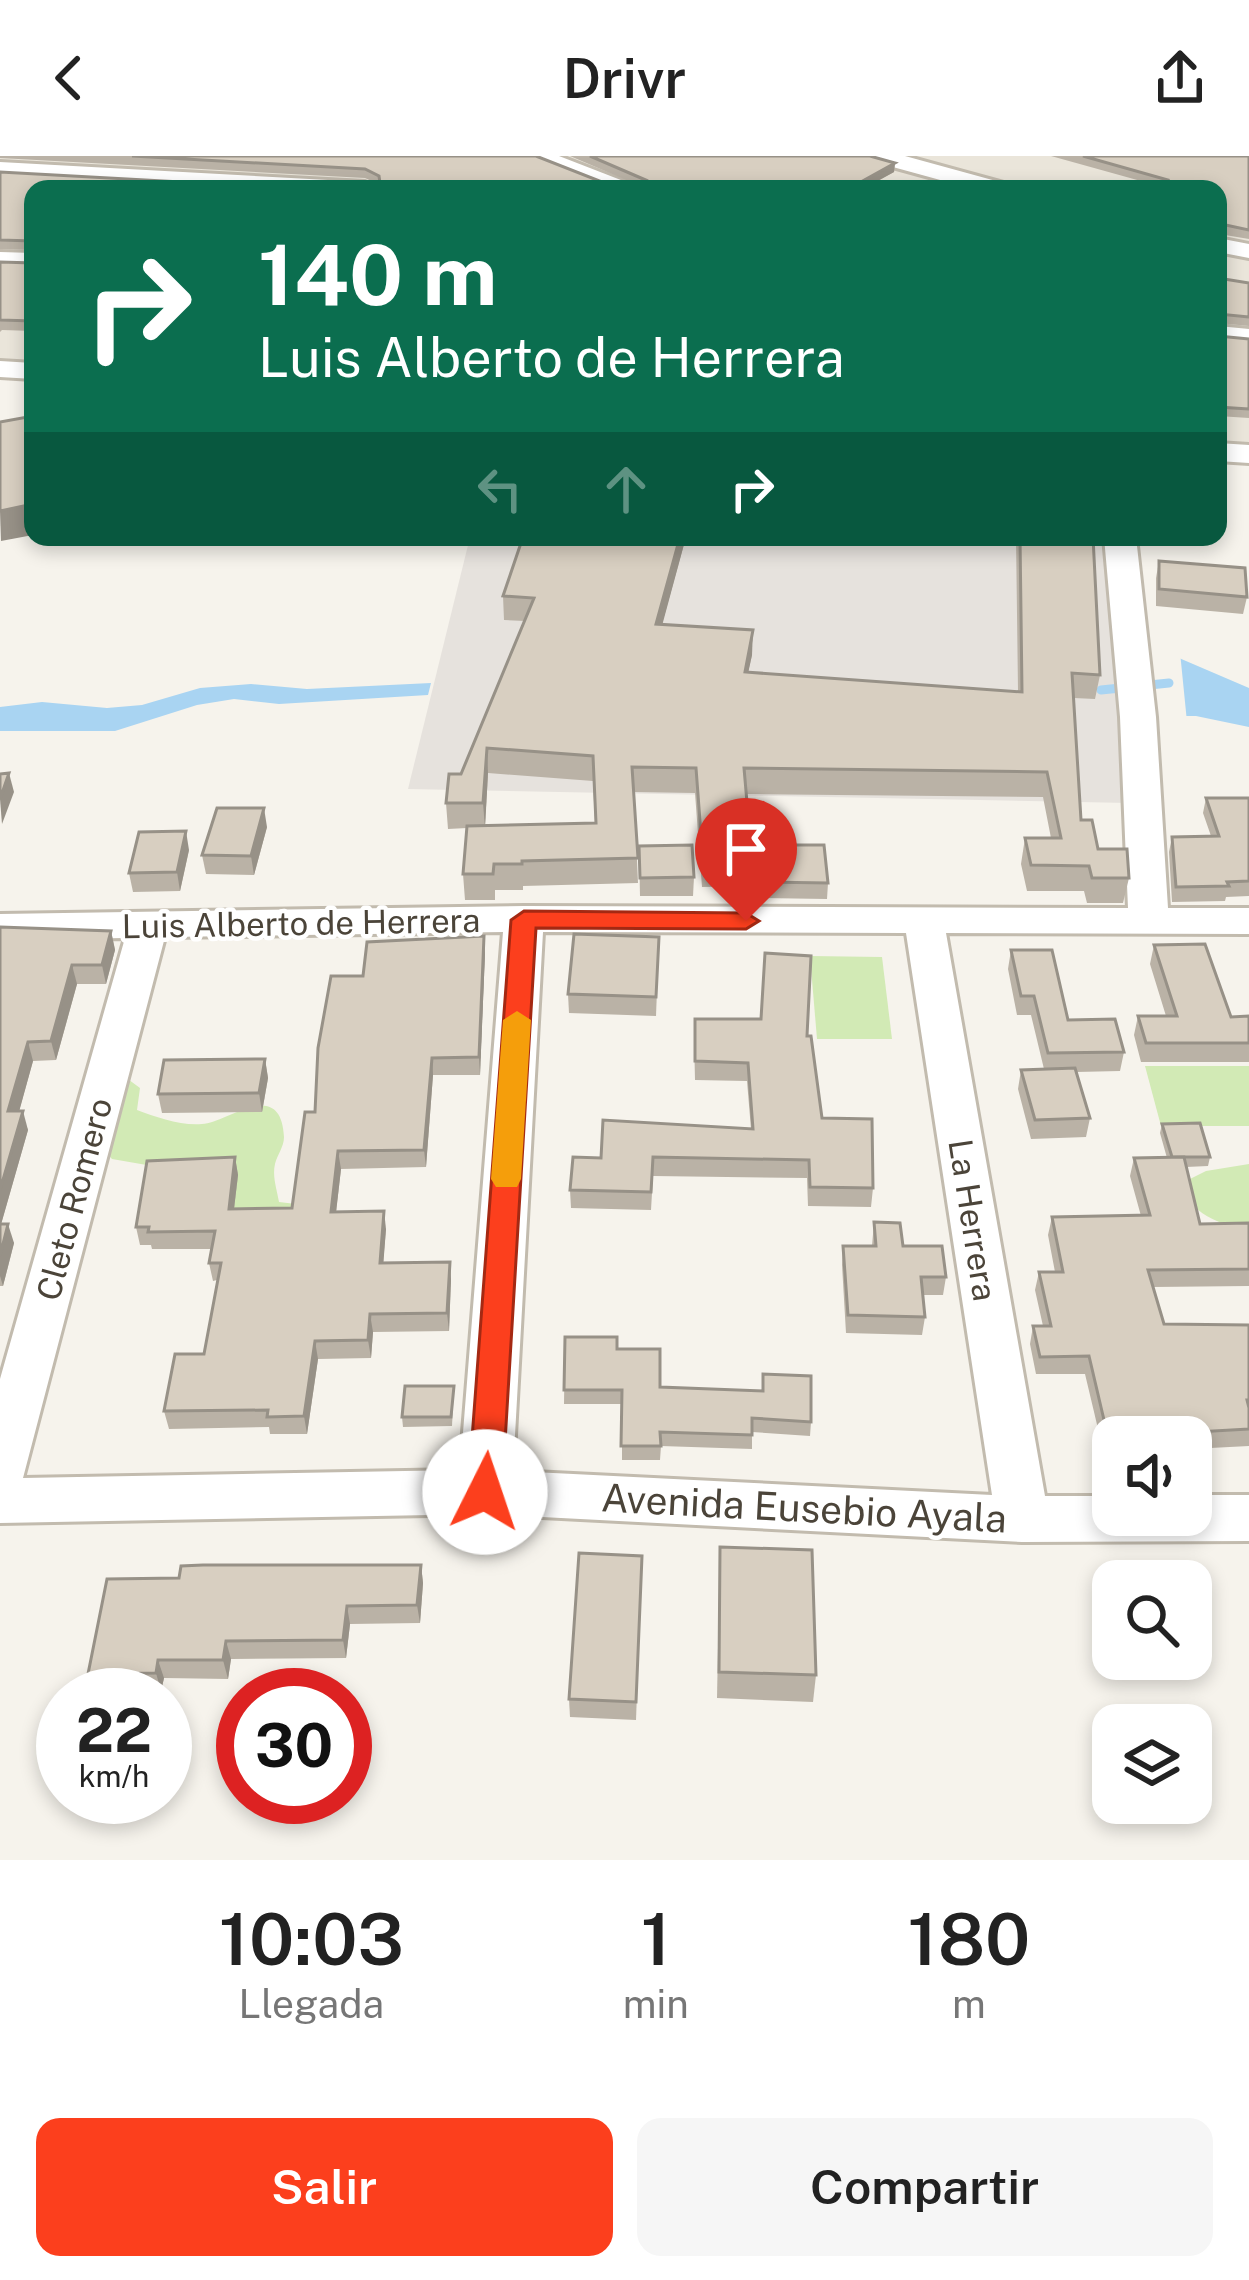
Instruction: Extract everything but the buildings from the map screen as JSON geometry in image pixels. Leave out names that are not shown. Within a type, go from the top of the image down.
[{"type":"street","points":[[537,156],[606,180]]},
{"type":"street","points":[[879,156],[954,180]]},
{"type":"street","points":[[0,169],[211,180]]},
{"type":"street","points":[[1121,546],[1138,717],[1149,921]]},
{"type":"street","points":[[485,1492],[524,920]]},
{"type":"street","name":"Luis Alberto de Herrera","points":[[0,927],[524,920],[1249,921]]},
{"type":"street","name":"La Herrera","points":[[924,922],[1022,1519]]},
{"type":"street","name":"Cleto Romero","points":[[0,1472],[148,926]]},
{"type":"street","name":"Avenida Eusebio Ayala","points":[[0,1501],[485,1492],[1022,1519],[1249,1518]]},
{"type":"shaded area","points":[[0,156],[1249,156],[1249,457],[1227,456],[1227,180],[24,180],[24,375],[0,374]]},
{"type":"shaded area","points":[[468,546],[1107,546],[1129,803],[408,789]]},
{"type":"green space","points":[[810,956],[882,957],[892,1039],[817,1039]]},
{"type":"green space","points":[[1145,1066],[1249,1066],[1249,1126],[1161,1126]]},
{"type":"green space","points":[[121,1074],[140,1088],[137,1110],[186,1124],[213,1122],[251,1107],[273,1109],[281,1119],[284,1137],[274,1169],[279,1202],[296,1204],[293,1250],[164,1168],[112,1159],[104,1150]]},
{"type":"green space","points":[[1249,1164],[1249,1230],[1207,1216],[1191,1203],[1182,1183],[1206,1171]]},
{"type":"water","points":[[1179,658],[1249,688],[1249,727],[1196,716],[1160,716]]},
{"type":"water","points":[[431,683],[428,695],[279,704],[234,699],[197,705],[115,731],[0,731],[0,707],[42,702],[107,708],[142,705],[200,688],[251,684],[307,689]]},
{"type":"pier","points":[[1153,649],[1180,652],[1187,722],[1155,720],[1147,653]]},
{"type":"waterway","points":[[1101,690],[1169,683]]},
{"type":"slow traffic","points":[[506,1179],[517,1020]]},
{"type":"route","points":[[485,1492],[524,920],[746,921]]}]
